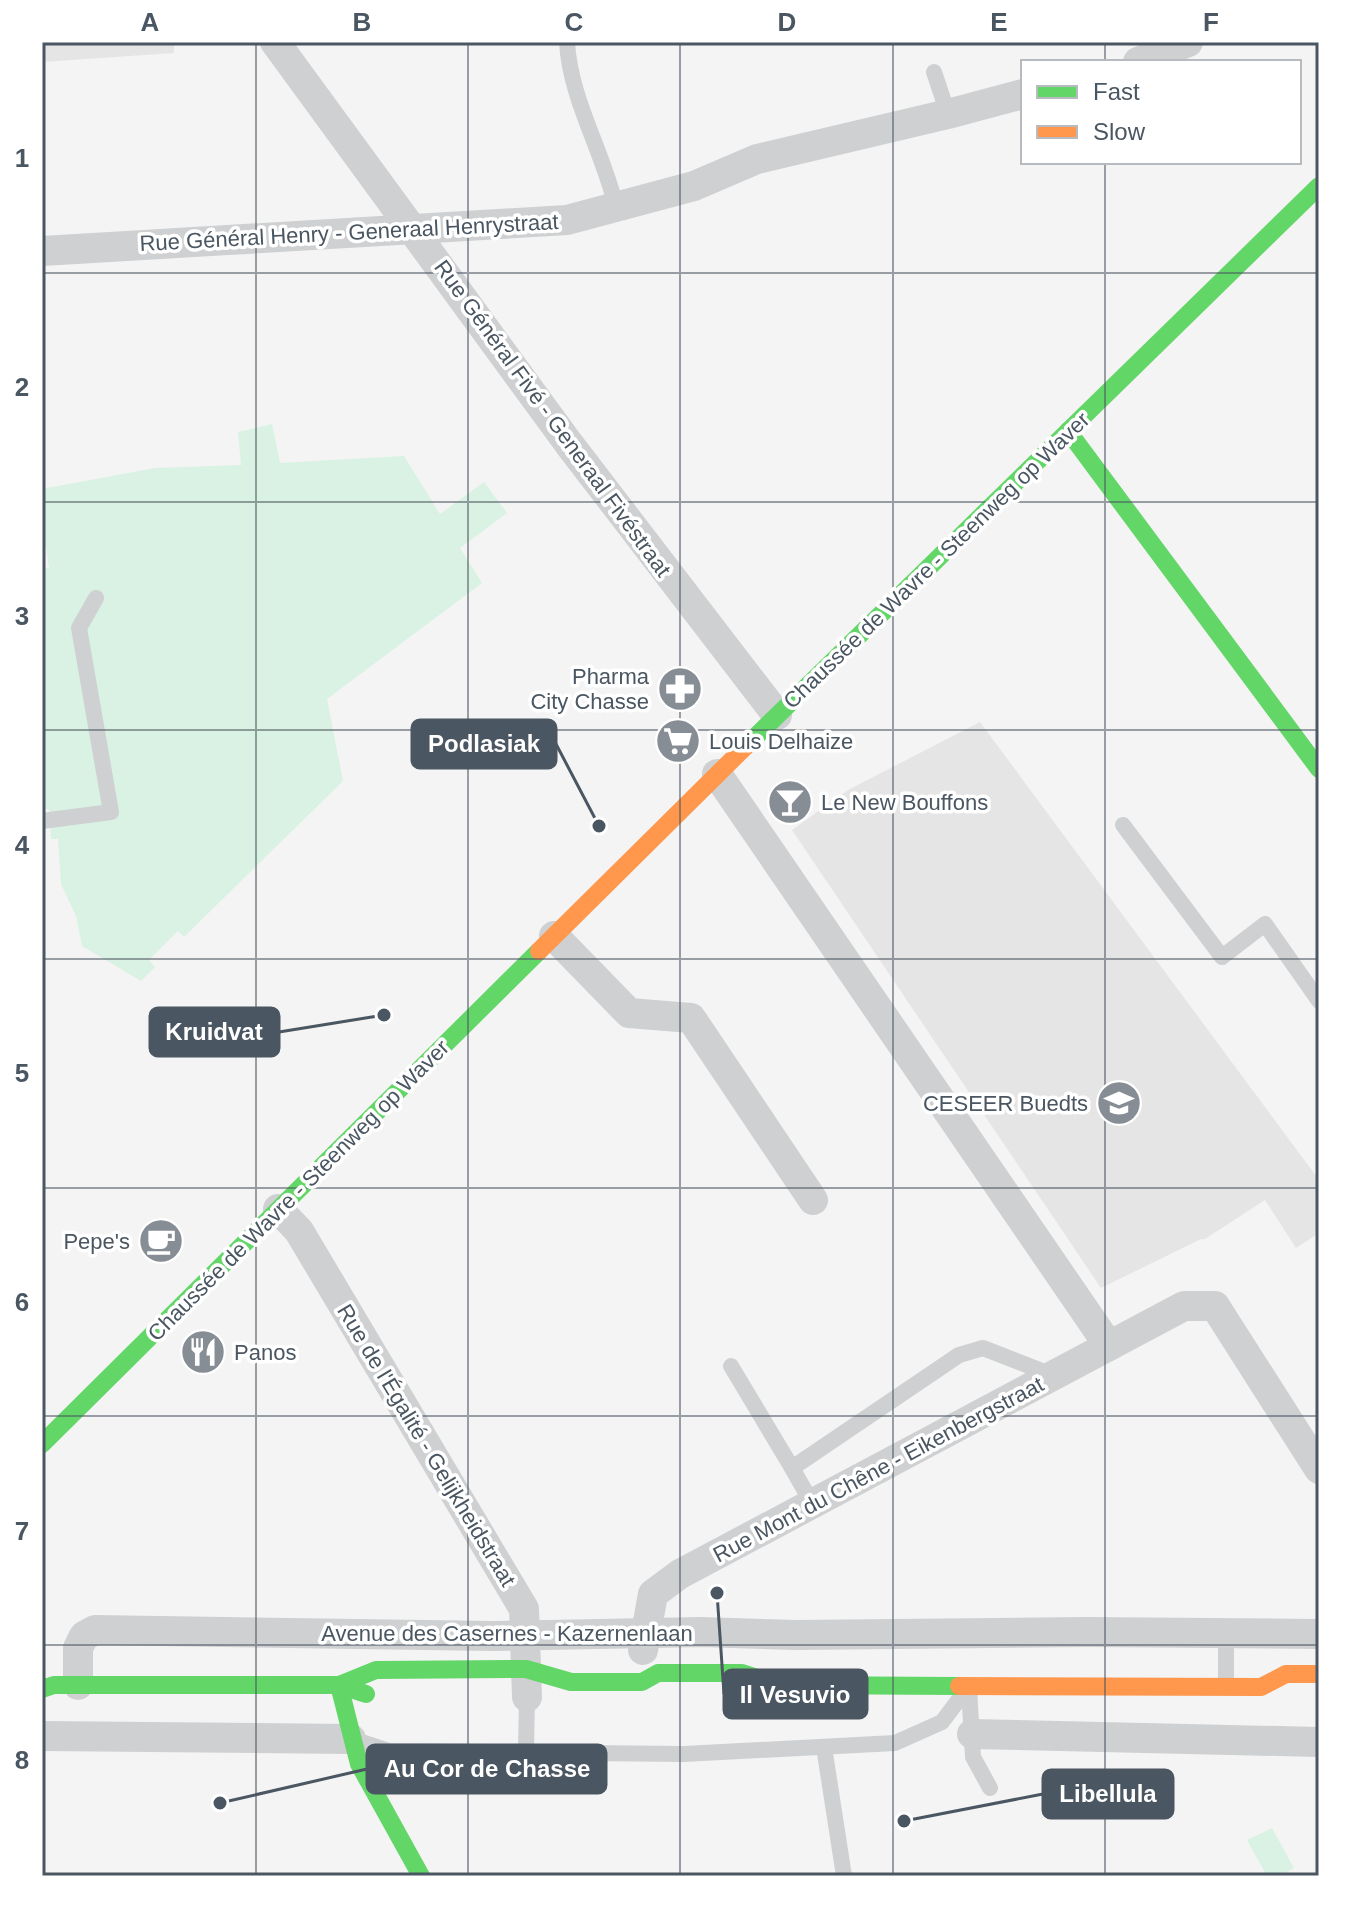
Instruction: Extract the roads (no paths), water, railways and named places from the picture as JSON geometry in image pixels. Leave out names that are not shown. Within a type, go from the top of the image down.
[{"type":"street","name":"Rue Général Fivé - Generaal Fivéstraat","points":[[275,42],[578,456],[777,715]]},
{"type":"street","points":[[1143,60],[1188,42]]},
{"type":"street","name":"Rue Général Henry - Generaal Henrystraat","points":[[42,251],[567,220],[694,186],[757,159],[1021,95]]},
{"type":"street","name":"Chaussée de Wavre - Steenweg op Waver","points":[[42,1444],[717,774],[1319,186]]},
{"type":"street","points":[[1068,431],[1319,769]]},
{"type":"street","points":[[717,774],[1109,1346]]},
{"type":"street","points":[[554,936],[629,1013],[691,1018],[813,1200]]},
{"type":"street","name":"Rue de l'Égalité - Gelijkheidstraat","points":[[278,1209],[299,1231],[524,1609],[526,1635],[521,1688]]},
{"type":"street","name":"Rue Mont du Chêne - Eikenbergstraat","points":[[650,1690],[646,1633],[653,1594],[680,1574],[1184,1306],[1215,1306],[1319,1469]]},
{"type":"street","name":"Avenue des Casernes - Kazernenlaan","points":[[54,1684],[84,1636],[95,1630],[526,1635],[1319,1634]]},
{"type":"street","name":"Avenue des Casernes - Kazernenlaan","points":[[339,1685],[376,1670],[521,1688],[571,1682],[650,1690],[658,1673],[742,1673],[779,1685],[1226,1687],[1268,1691],[1286,1674],[1319,1674]]},
{"type":"street","name":"Avenue des Casernes - Kazernenlaan","points":[[521,1688],[571,1682]]},
{"type":"street","name":"Avenue des Casernes - Kazernenlaan","points":[[54,1684],[339,1685],[376,1697],[391,1697]]},
{"type":"street","points":[[339,1685],[359,1764],[421,1876]]},
{"type":"street","name":"Avenue des Casernes - Kazernenlaan","points":[[754,1695],[779,1685]]},
{"type":"street","points":[[972,1734],[1319,1742]]},
{"type":"street","points":[[42,1736],[351,1739]]},
{"type":"lane","points":[[567,42],[569,69],[616,207]]},
{"type":"lane","points":[[934,72],[948,114]]},
{"type":"lane","points":[[42,821],[111,812],[79,628],[96,598]]},
{"type":"lane","points":[[1123,825],[1222,957],[1265,924],[1319,1001]]},
{"type":"lane","points":[[792,1468],[959,1355],[983,1348],[1054,1376]]},
{"type":"lane","points":[[731,1366],[813,1505]]},
{"type":"lane","points":[[1226,1633],[1226,1687]]},
{"type":"lane","points":[[351,1739],[389,1751],[684,1754],[895,1743],[942,1722],[969,1687]]},
{"type":"lane","points":[[969,1687],[973,1757],[990,1788]]},
{"type":"lane","points":[[521,1688],[526,1752]]},
{"type":"lane","points":[[824,1747],[844,1876]]},
{"type":"place","name":"Pharma City Chasse","points":[[680,689]]},
{"type":"place","name":"Louis Delhaize","points":[[678,741]]},
{"type":"place","name":"Le New Bouffons","points":[[790,802]]},
{"type":"place","name":"Podlasiak","points":[[599,826]]},
{"type":"place","name":"Kruidvat","points":[[384,1015]]},
{"type":"place","name":"CESEER Buedts","points":[[1119,1103]]},
{"type":"place","name":"Pepe's","points":[[161,1241]]},
{"type":"place","name":"Panos","points":[[203,1352]]},
{"type":"place","name":"Il Vesuvio","points":[[717,1593]]},
{"type":"place","name":"Au Cor de Chasse","points":[[220,1803]]},
{"type":"place","name":"Libellula","points":[[904,1821]]}]
